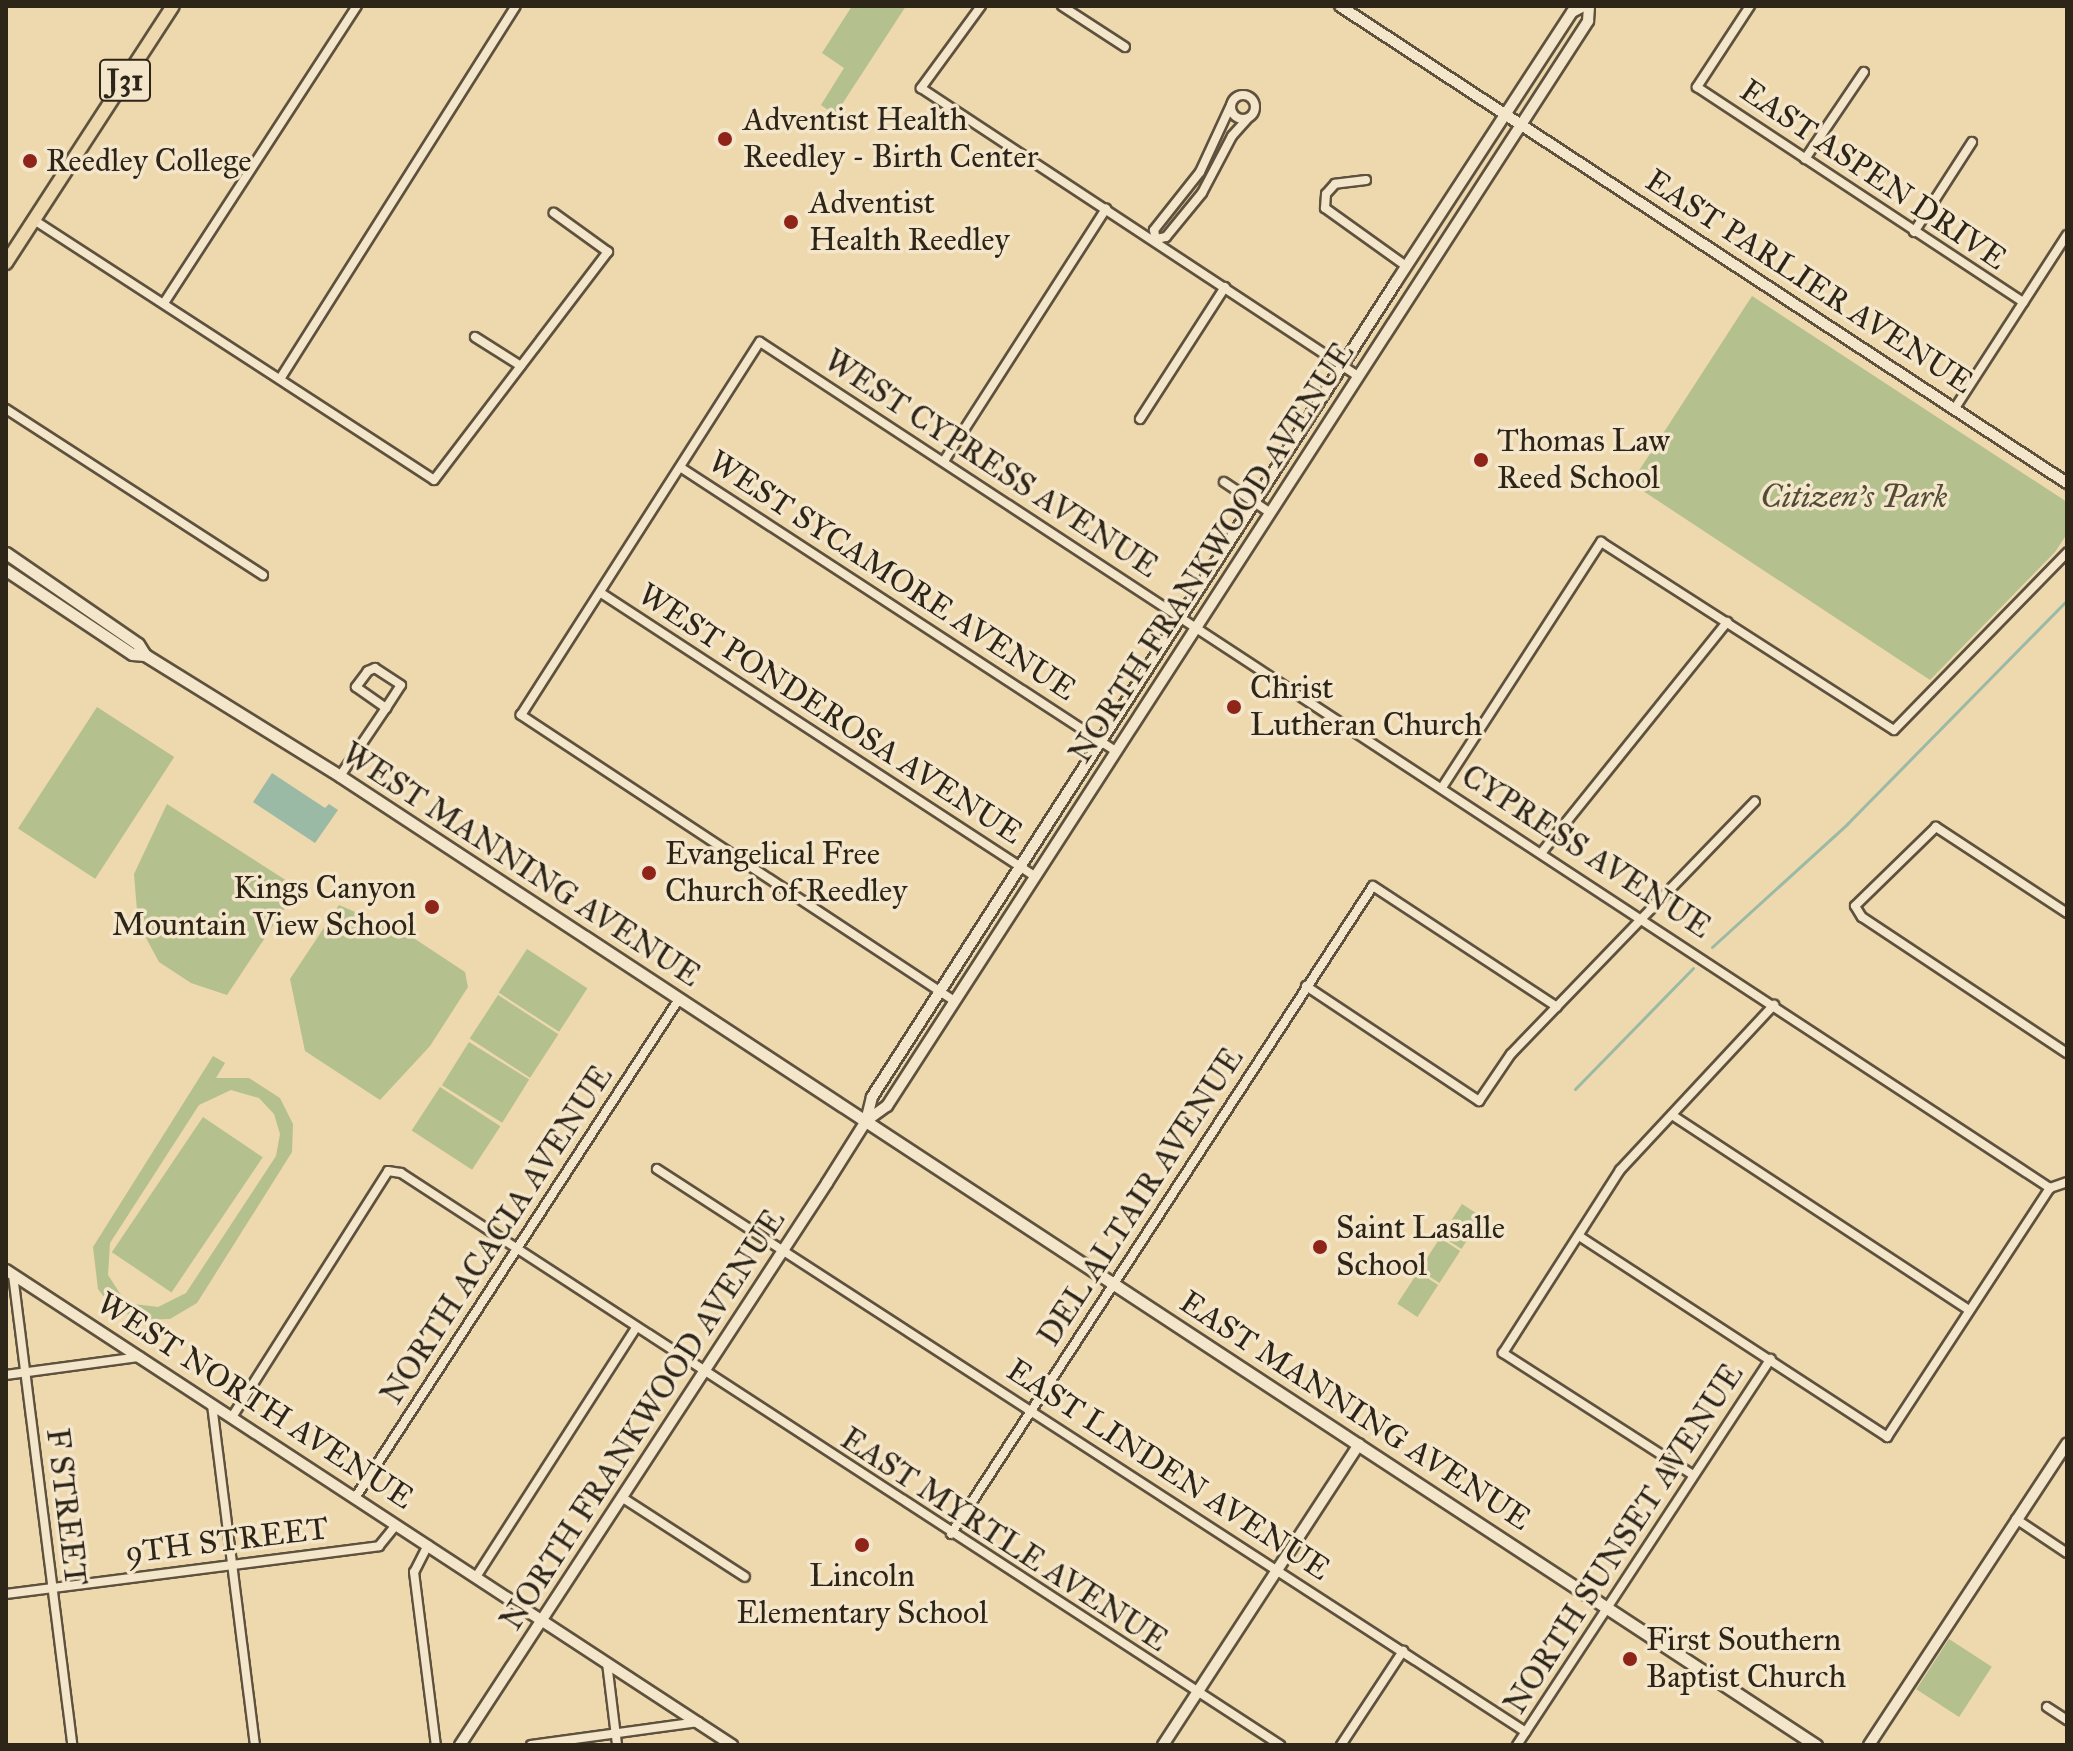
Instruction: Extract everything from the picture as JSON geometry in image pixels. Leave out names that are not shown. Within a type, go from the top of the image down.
[{"type":"main road","name":"J31","points":[[6,263],[173,6]]},
{"type":"main road","name":"WEST MANNING AVENUE","points":[[6,553],[138,644],[145,655],[340,776],[866,1121]]},
{"type":"main road","name":"WEST MANNING AVENUE","points":[[6,570],[132,654],[145,655]]},
{"type":"main road","name":"EAST MANNING AVENUE","points":[[866,1121],[1816,1745]]},
{"type":"street","points":[[164,303],[357,6]]},
{"type":"street","points":[[981,6],[921,88],[1106,209],[1160,239],[1225,287],[1358,376]]},
{"type":"street","points":[[1062,6],[1125,47]]},
{"type":"street","name":"EAST PARLIER AVENUE","points":[[1340,6],[2067,483]]},
{"type":"street","name":"NORTH FRANKWOOD AVENUE","points":[[460,1745],[866,1121],[872,1097],[1406,266],[1572,12],[1586,6],[1588,21],[1521,125],[1033,875],[887,1106],[866,1121]]},
{"type":"street","name":"EAST ASPEN DRIVE","points":[[1750,6],[1697,87],[2023,302]]},
{"type":"street","points":[[280,379],[513,7]]},
{"type":"street","points":[[1805,159],[1864,72]]},
{"type":"street","points":[[1239,96],[1251,97],[1255,109],[1232,136],[1209,184],[1160,239],[1154,230],[1200,172],[1231,105],[1239,96]]},
{"type":"street","points":[[1231,105],[1236,117],[1248,118]]},
{"type":"street","points":[[1914,232],[1972,142]]},
{"type":"street","points":[[1366,180],[1335,184],[1326,194],[1325,208],[1406,266]]},
{"type":"street","points":[[944,461],[1106,209]]},
{"type":"street","points":[[34,220],[434,480],[608,252],[554,213]]},
{"type":"street","points":[[1955,408],[2067,235]]},
{"type":"street","points":[[1140,419],[1225,287]]},
{"type":"street","points":[[475,337],[521,366]]},
{"type":"street","name":"WEST CYPRESS AVENUE","points":[[683,469],[760,342],[1196,625]]},
{"type":"street","points":[[6,409],[263,575]]},
{"type":"street","points":[[683,469],[521,715],[953,1000]]},
{"type":"street","name":"WEST SYCAMORE AVENUE","points":[[683,469],[1114,750]]},
{"type":"street","points":[[1224,482],[1269,512]]},
{"type":"street","points":[[1443,786],[1601,542],[1894,730],[2067,553]]},
{"type":"street","name":"WEST PONDEROSA AVENUE","points":[[601,593],[1033,875]]},
{"type":"street","points":[[1543,851],[1727,622]]},
{"type":"street","name":"CYPRESS AVENUE","points":[[1196,625],[2050,1188]]},
{"type":"street","points":[[340,776],[386,708],[401,685],[375,668],[368,671],[356,687],[386,708]]},
{"type":"street","points":[[1306,986],[1479,1101],[1511,1054],[1755,801]]},
{"type":"street","points":[[2067,913],[1936,827],[1858,899],[1857,912],[2067,1053]]},
{"type":"street","name":"DEL ALTAIR AVENUE","points":[[951,1534],[1373,886],[1557,1007]]},
{"type":"street","name":"NORTH ACACIA AVENUE","points":[[355,1498],[679,999]]},
{"type":"street","points":[[1693,1475],[1503,1353],[1620,1170],[1774,1005]]},
{"type":"street","points":[[1672,1115],[1969,1310]]},
{"type":"street","name":"EAST LINDEN AVENUE","points":[[657,1169],[1526,1732]]},
{"type":"street","name":"EAST MYRTLE AVENUE","points":[[232,1417],[388,1171],[401,1173],[635,1329],[1280,1745]]},
{"type":"street","points":[[1579,1236],[1887,1437],[2050,1188],[2067,1182]]},
{"type":"street","name":"WEST NORTH AVENUE","points":[[9,1272],[732,1745]]},
{"type":"street","name":"F STREET","points":[[9,1272],[25,1372],[72,1745]]},
{"type":"street","points":[[476,1577],[635,1329]]},
{"type":"street","points":[[6,1375],[141,1357]]},
{"type":"street","name":"NORTH SUNSET AVENUE","points":[[1517,1745],[1771,1359]]},
{"type":"street","points":[[212,1405],[255,1745]]},
{"type":"street","points":[[1869,1745],[2067,1443]]},
{"type":"street","points":[[1163,1745],[1359,1444]]},
{"type":"street","points":[[623,1498],[745,1577]]},
{"type":"street","points":[[2016,1519],[2067,1553]]},
{"type":"street","name":"9TH STREET","points":[[6,1594],[379,1546],[396,1525]]},
{"type":"street","points":[[428,1545],[414,1572],[436,1745]]},
{"type":"street","points":[[1341,1745],[1403,1651]]},
{"type":"street","points":[[607,1663],[617,1745]]},
{"type":"street","points":[[2047,1707],[2067,1720]]},
{"type":"street","points":[[531,1745],[698,1722]]},
{"type":"green space","points":[[852,6],[906,6],[835,115],[821,105],[844,68],[822,53]]},
{"type":"green space","name":"Citizen's Park","points":[[1752,296],[2067,502],[2067,534],[2055,552],[1930,680],[1631,483]]},
{"type":"green space","points":[[97,707],[174,757],[95,879],[18,829]]},
{"type":"green space","points":[[167,804],[298,888],[227,995],[191,983],[159,962],[138,923],[134,874]]},
{"type":"green space","points":[[339,905],[412,937],[465,972],[468,987],[430,1046],[380,1100],[305,1051],[290,979]]},
{"type":"green space","points":[[527,949],[587,988],[559,1032],[499,993]]},
{"type":"green space","points":[[498,995],[558,1034],[530,1078],[470,1039]]},
{"type":"green space","points":[[469,1042],[529,1080],[502,1123],[442,1085]]},
{"type":"green space","points":[[213,1056],[225,1063],[216,1078],[249,1078],[280,1098],[293,1124],[292,1152],[197,1303],[170,1319],[139,1320],[111,1306],[98,1289],[93,1247]],"holes":[[[231,1090],[259,1098],[274,1114],[280,1134],[276,1156],[186,1293],[158,1307],[134,1304],[121,1295],[108,1275],[110,1243],[199,1105]]]},
{"type":"green space","points":[[440,1087],[500,1126],[472,1170],[412,1131]]},
{"type":"green space","points":[[203,1117],[263,1157],[172,1292],[112,1252]]},
{"type":"green space","points":[[1462,1204],[1482,1217],[1461,1249],[1441,1236]]},
{"type":"green space","points":[[1440,1238],[1460,1251],[1439,1283],[1419,1270]]},
{"type":"green space","points":[[1418,1272],[1438,1285],[1417,1317],[1397,1304]]},
{"type":"green space","points":[[1949,1639],[1992,1667],[1959,1717],[1916,1689]]},
{"type":"shaded area","points":[[272,773],[325,808],[329,804],[338,810],[315,843],[253,802]]},
{"type":"waterway","points":[[1712,947],[1847,824],[2067,600]]},
{"type":"waterway","points":[[1575,1089],[1693,968]]},
{"type":"place","name":"Adventist Health Reedley - Birth Center","points":[[725,139]]},
{"type":"place","name":"Reedley College","points":[[30,161]]},
{"type":"place","name":"Adventist Health Reedley","points":[[791,222]]},
{"type":"place","name":"Thomas Law Reed School","points":[[1481,460]]},
{"type":"place","name":"Christ Lutheran Church","points":[[1234,707]]},
{"type":"place","name":"Evangelical Free Church of Reedley","points":[[649,873]]},
{"type":"place","name":"Kings Canyon Mountain View School","points":[[432,907]]},
{"type":"place","name":"Saint Lasalle School","points":[[1320,1247]]},
{"type":"place","name":"Lincoln Elementary School","points":[[862,1545]]},
{"type":"place","name":"First Southern Baptist Church","points":[[1630,1659]]}]
